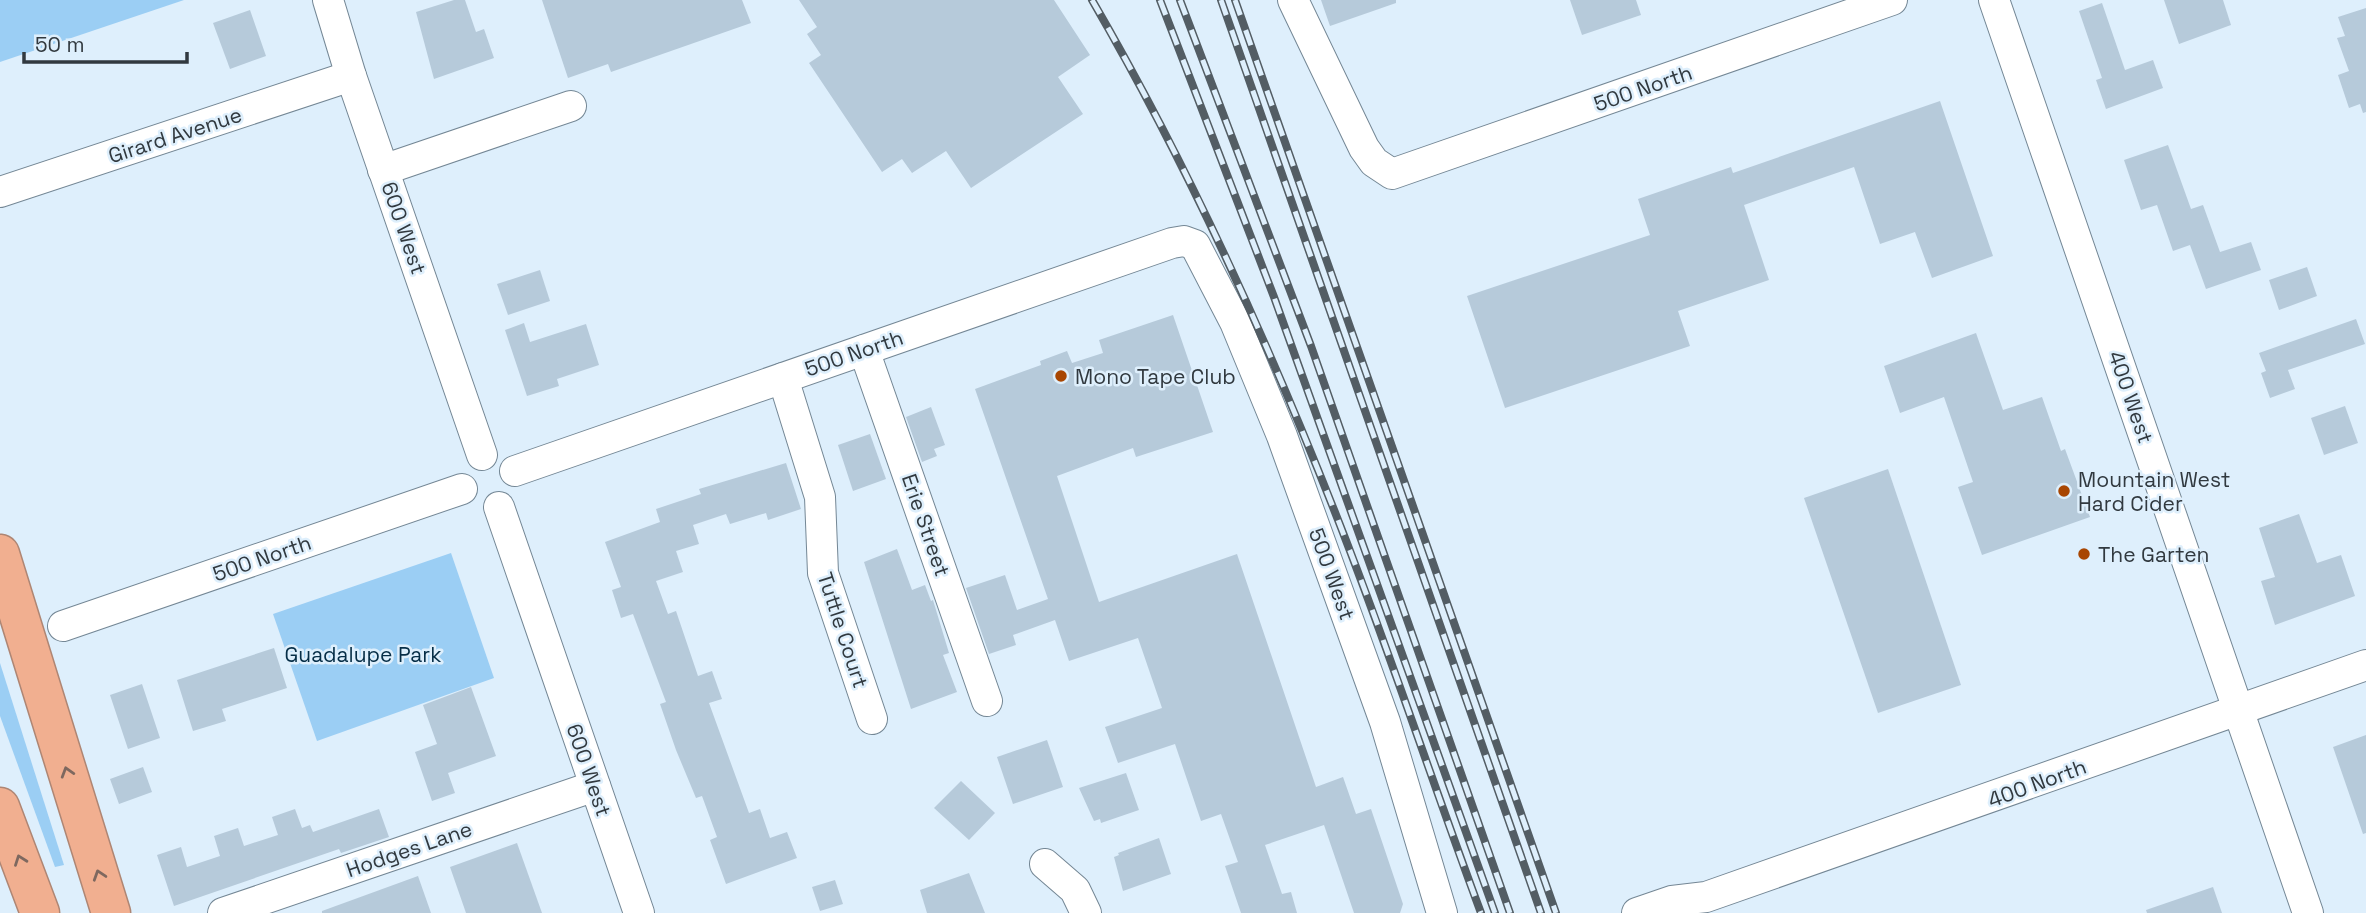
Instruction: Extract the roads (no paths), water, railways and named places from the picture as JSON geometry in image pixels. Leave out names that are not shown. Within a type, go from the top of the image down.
[{"type":"highway","points":[[0,554],[111,913]]},
{"type":"highway","points":[[0,807],[40,913]]},
{"type":"street","name":"600 West","points":[[328,0],[351,76],[482,455]]},
{"type":"street","name":"500 North","points":[[1293,0],[1364,148],[1374,162],[1392,174],[1892,0]]},
{"type":"street","name":"400 West","points":[[1994,0],[2308,913]]},
{"type":"street","name":"Girard Avenue","points":[[0,192],[351,76]]},
{"type":"street","points":[[383,170],[571,106]]},
{"type":"street","name":"500 North","points":[[514,471],[1172,243],[1184,241],[1195,245]]},
{"type":"street","name":"500 West","points":[[1195,245],[1235,322],[1282,436],[1385,722],[1442,913]]},
{"type":"street","name":"Erie Street","points":[[864,350],[987,701]]},
{"type":"street","name":"Tuttle Court","points":[[783,378],[820,497],[823,573],[872,719]]},
{"type":"street","points":[[482,455],[501,457],[514,471],[514,493],[499,507],[480,508],[469,500],[462,489],[465,468],[482,455]]},
{"type":"street","name":"500 North","points":[[63,626],[462,489]]},
{"type":"street","name":"600 West","points":[[499,507],[639,913]]},
{"type":"street","name":"400 North","points":[[1637,913],[1672,901],[1695,905],[2366,665]]},
{"type":"street","name":"Hodges Lane","points":[[223,913],[595,786]]},
{"type":"street","points":[[1045,864],[1075,890],[1086,913]]},
{"type":"railway","points":[[1092,0],[1195,192],[1285,391],[1358,573],[1481,913]]},
{"type":"railway","points":[[1160,0],[1274,297],[1495,913]]},
{"type":"railway","points":[[1180,0],[1311,346],[1510,913]]},
{"type":"railway","points":[[1221,0],[1541,913]]},
{"type":"railway","points":[[1235,0],[1556,913]]},
{"type":"place","name":"Mono Tape Club","points":[[1061,376]]},
{"type":"place","name":"Mountain West Hard Cider","points":[[2064,491]]},
{"type":"place","name":"The Garten","points":[[2084,554]]},
{"type":"park label","name":"Guadalupe Park","points":[[363,654]]}]
